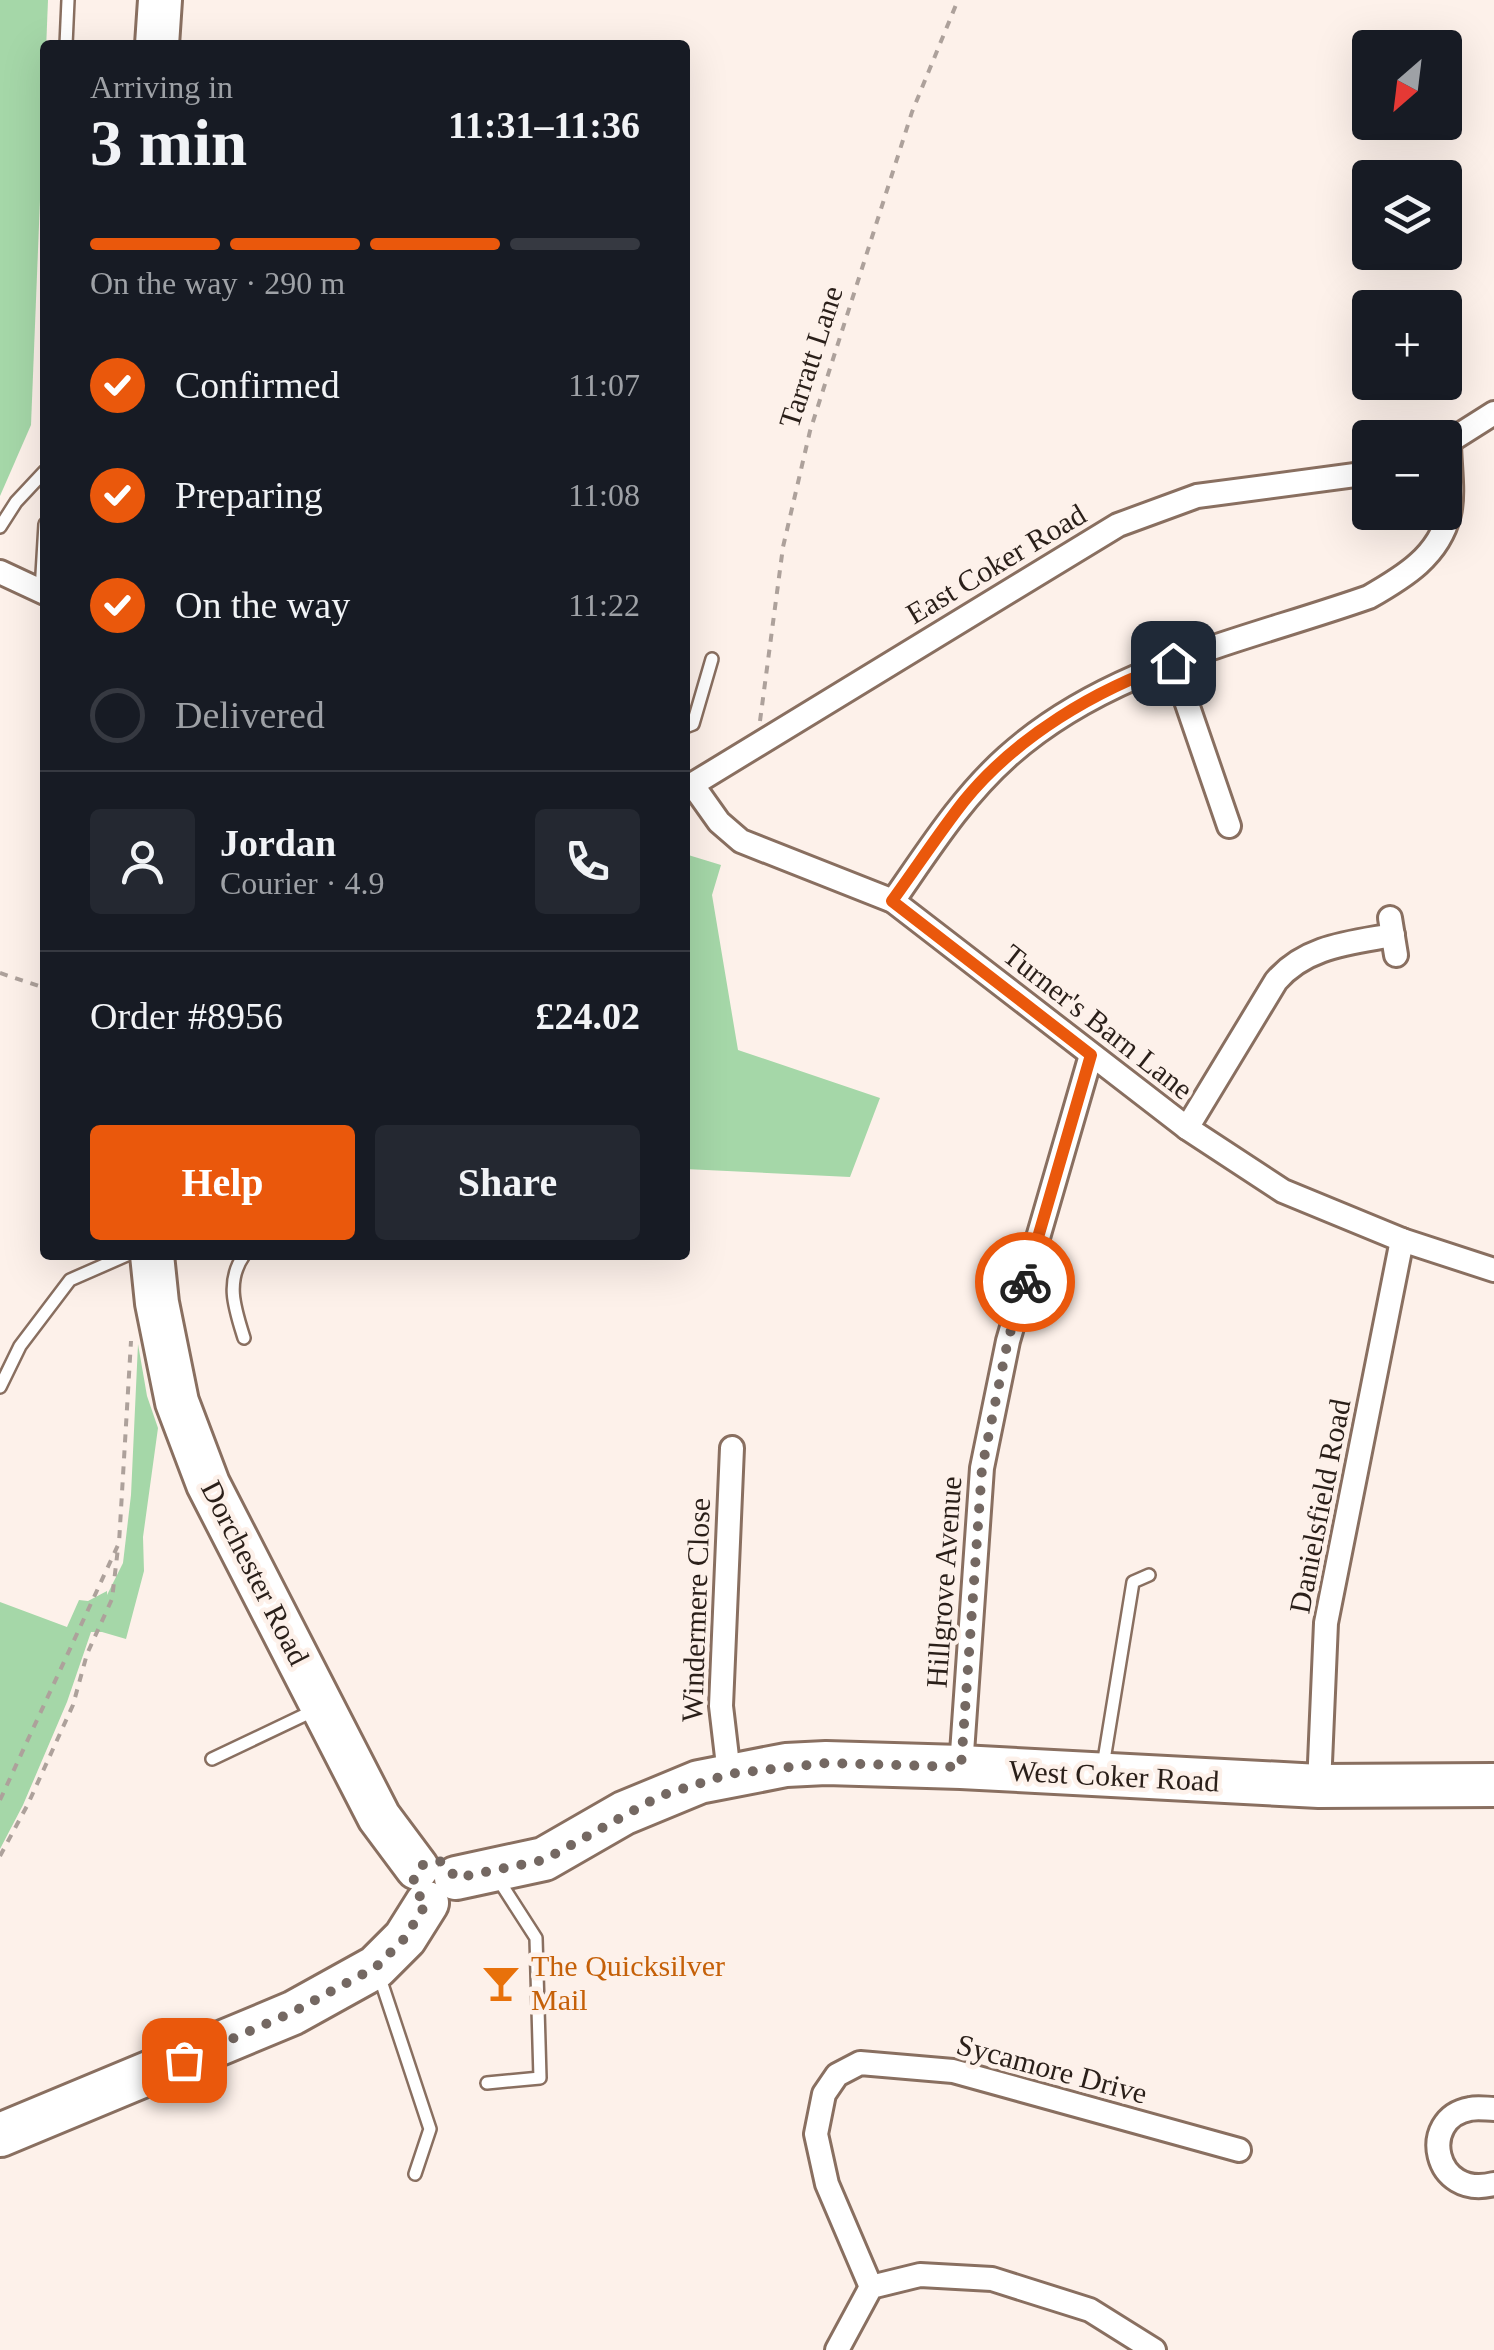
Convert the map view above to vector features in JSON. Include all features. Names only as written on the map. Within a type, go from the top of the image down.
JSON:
[{"type":"highway","points":[[157,40],[160,0]]},
{"type":"highway","name":"Dorchester Road","points":[[150,1260],[177,1402],[208,1484],[380,1817],[448,1880]]},
{"type":"highway","name":"West Coker Road","points":[[448,1880],[544,1860],[660,1796],[729,1774],[826,1763],[1319,1786],[1494,1784]]},
{"type":"highway","points":[[0,2136],[293,2012],[376,1967],[405,1938],[448,1880]]},
{"type":"street","points":[[1462,433],[1494,413]]},
{"type":"street","name":"East Coker Road","points":[[690,786],[1118,525],[1197,496],[1352,476]]},
{"type":"street","points":[[892,901],[966,800],[1009,755],[1077,707],[1138,675],[1369,597],[1402,578],[1432,551],[1442,530]]},
{"type":"street","points":[[0,572],[40,591]]},
{"type":"street","points":[[1173,663],[1229,826]]},
{"type":"street","name":"Turner's Barn Lane","points":[[690,788],[741,841],[892,901],[1186,1128],[1283,1192],[1402,1240],[1494,1270]]},
{"type":"street","points":[[1186,1128],[1289,966],[1328,946],[1393,936]]},
{"type":"street","name":"Hillgrove Avenue","points":[[961,1767],[982,1468],[1008,1340],[1091,1055]]},
{"type":"street","name":"Danielsfield Road","points":[[1319,1786],[1326,1623],[1402,1240]]},
{"type":"street","name":"Windermere Close","points":[[729,1774],[721,1724],[732,1448]]},
{"type":"street","name":"Sycamore Drive","points":[[871,2286],[827,2184],[816,2134],[824,2094],[837,2075],[860,2063],[953,2072],[1240,2150]]},
{"type":"street","points":[[1494,2108],[1470,2108],[1458,2113],[1447,2122],[1438,2147],[1440,2160],[1454,2180],[1478,2188],[1494,2184]]},
{"type":"street","points":[[837,2350],[871,2286],[920,2276],[992,2279],[1090,2310],[1154,2350]]},
{"type":"lane","points":[[66,40],[68,0]]},
{"type":"lane","points":[[0,527],[16,502],[40,477]]},
{"type":"lane","points":[[690,725],[694,724],[712,659]]},
{"type":"lane","points":[[0,1387],[20,1346],[70,1280],[139,1260]]},
{"type":"lane","points":[[241,1260],[232,1284],[244,1338]]},
{"type":"lane","points":[[1101,1776],[1134,1582],[1149,1574]]},
{"type":"lane","points":[[212,1760],[324,1706]]},
{"type":"lane","points":[[448,1880],[536,1938],[540,2078],[487,2083]]},
{"type":"lane","points":[[376,1967],[430,2129],[415,2174]]},
{"type":"path","name":"Tarratt Lane","points":[[764,741],[760,723],[773,611],[810,431],[912,112],[958,0]]},
{"type":"path","points":[[0,973],[40,986]]},
{"type":"path","points":[[0,1856],[73,1705],[87,1654],[112,1599],[132,1325]]},
{"type":"path","points":[[0,1800],[119,1543]]},
{"type":"green space","points":[[0,0],[48,0],[46,40],[40,40],[40,200],[31,425],[0,496]]},
{"type":"green space","points":[[690,856],[721,865],[712,895],[738,1050],[880,1098],[850,1177],[690,1169]]},
{"type":"green space","points":[[138,1344],[147,1396],[158,1428],[143,1537],[144,1571],[126,1639],[91,1632],[67,1702],[0,1849],[0,1602],[67,1627],[79,1600],[88,1601],[107,1591],[107,1595],[123,1563],[131,1495]]},
{"type":"way so far","points":[[184,2060],[293,2012],[376,1967],[405,1938],[427,1902],[416,1894],[412,1881],[417,1868],[429,1861],[443,1862],[456,1878],[544,1860],[660,1796],[750,1770],[826,1763],[961,1767],[982,1468],[1008,1340],[1025,1282]]},
{"type":"place","name":"The Quicksilver Mail","points":[[501,1983]]},
{"type":"route","points":[[1025,1282],[1091,1055],[892,901],[966,800],[1009,755],[1077,707],[1138,675],[1173,663]]}]
